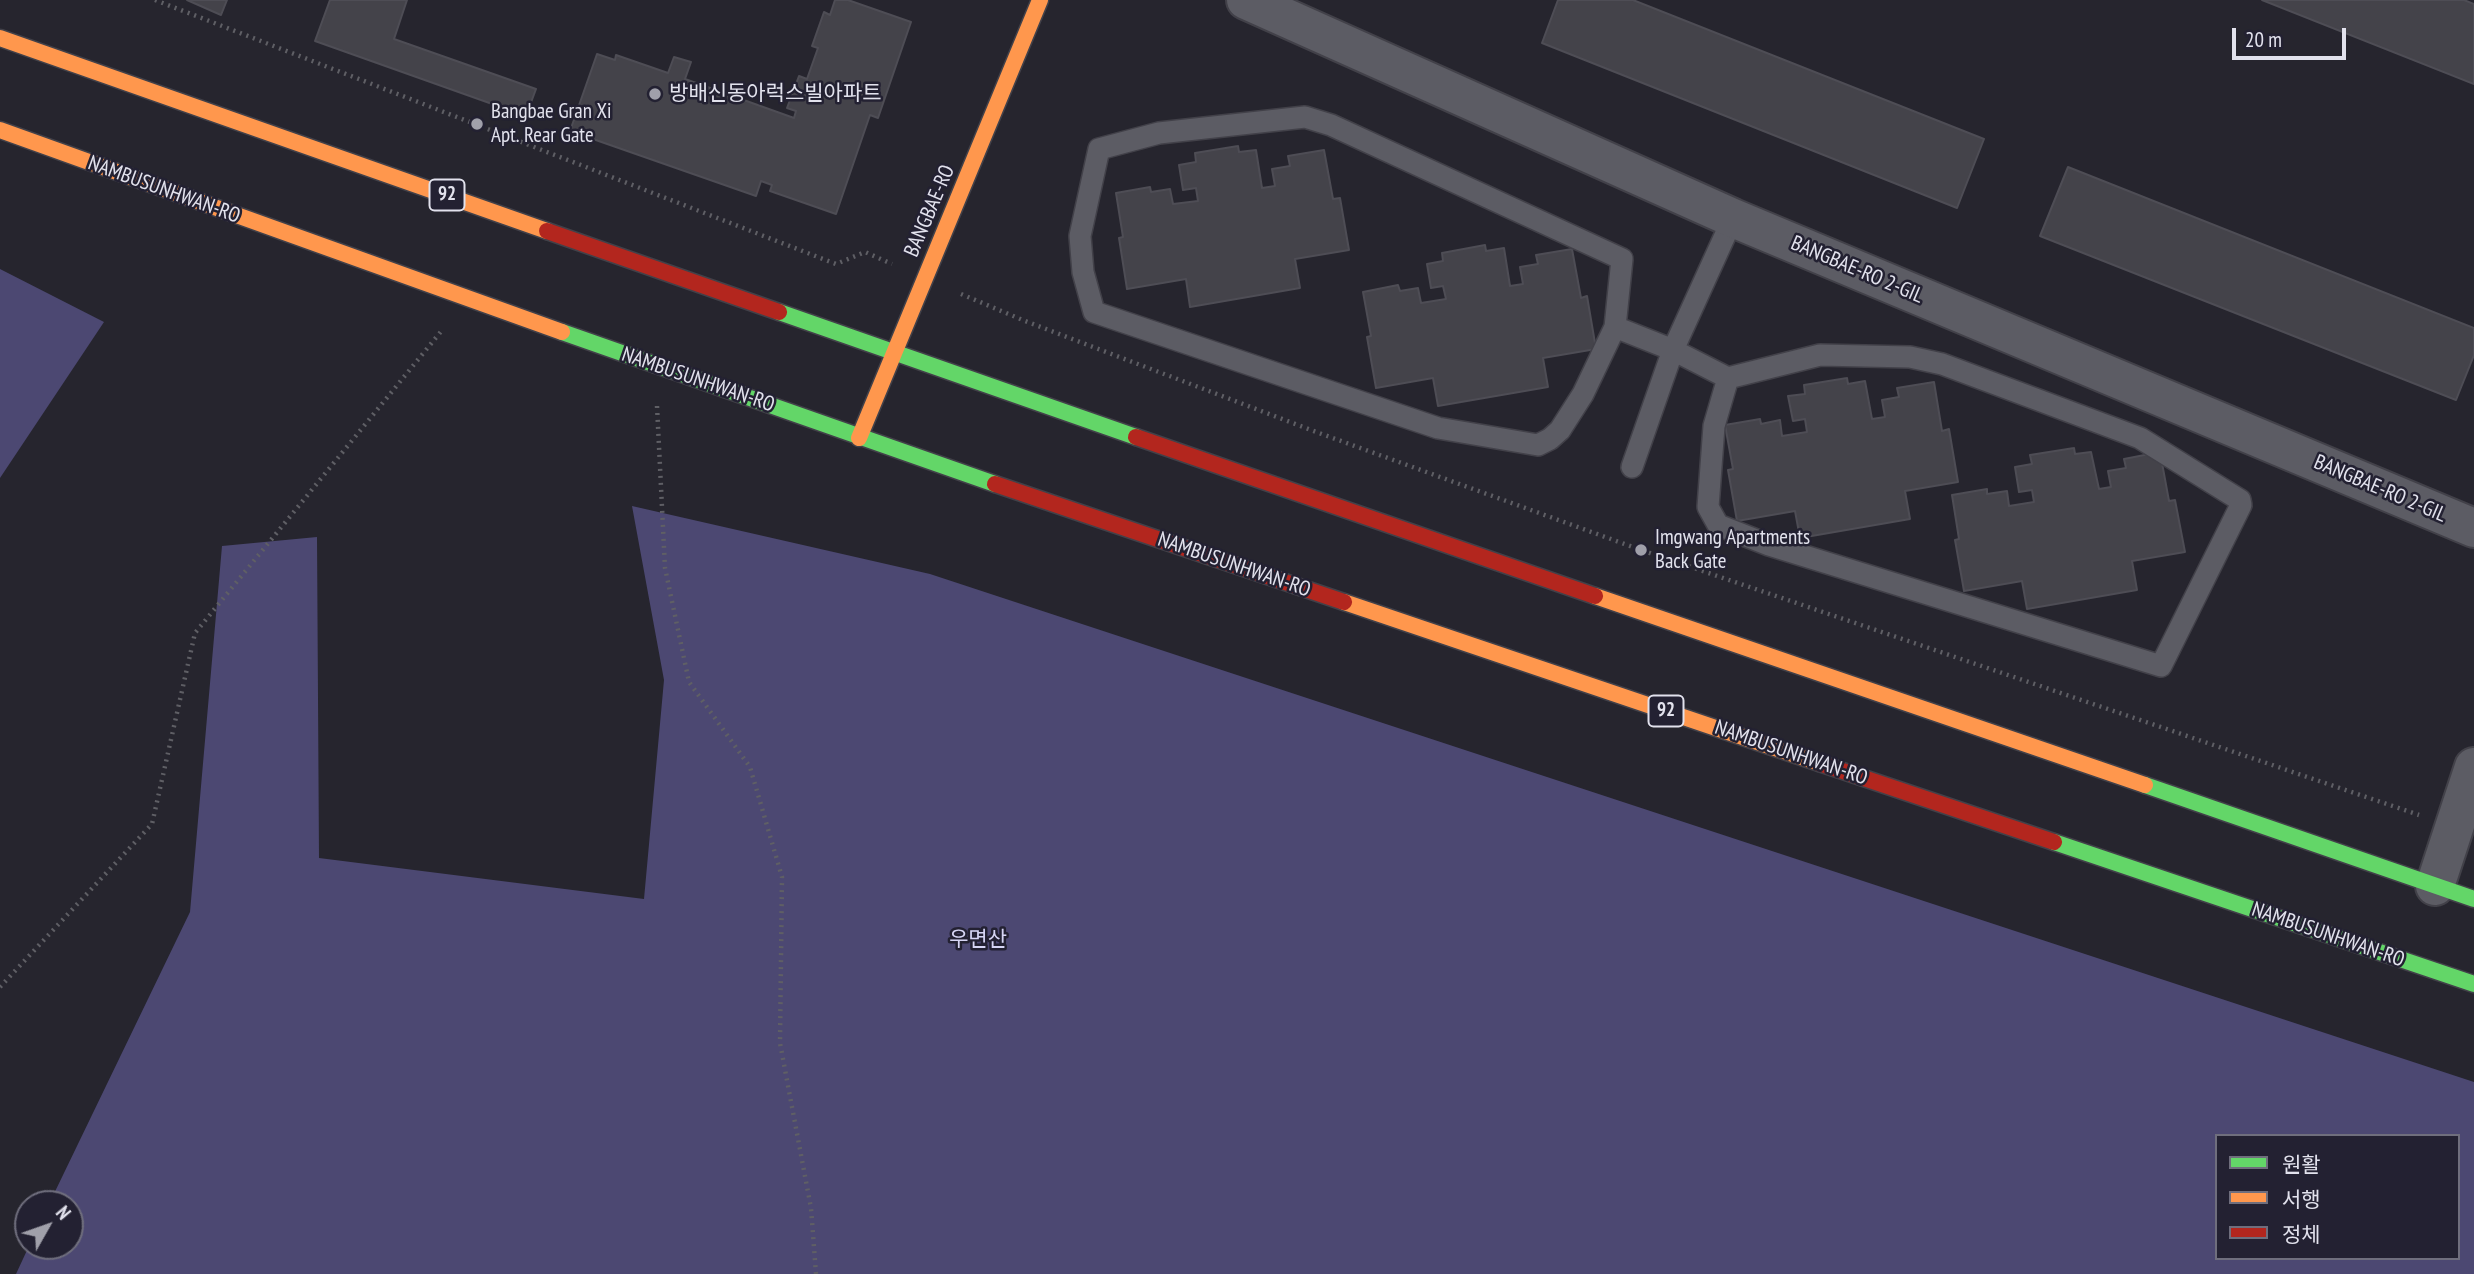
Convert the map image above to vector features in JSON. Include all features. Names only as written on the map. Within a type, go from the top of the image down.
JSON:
[{"type":"main road","name":"BANGBAE-RO","points":[[859,438],[1040,0]]},
{"type":"main road","name":"92","points":[[0,38],[894,352],[2474,899]]},
{"type":"main road","name":"NAMBUSUNHWAN-RO","points":[[0,130],[859,438],[2474,984]]},
{"type":"street","name":"BANGBAE-RO 2-GIL","points":[[1246,0],[1733,218],[2474,528]]},
{"type":"street","points":[[2435,886],[2474,767]]},
{"type":"lane","points":[[1305,117],[1331,125],[1622,259],[1615,327],[1583,394],[1560,430],[1538,445],[1438,428],[1094,312],[1083,272],[1080,236],[1098,149],[1159,133],[1305,117]]},
{"type":"lane","points":[[1632,467],[1673,350],[1733,218]]},
{"type":"lane","points":[[1615,327],[1673,350],[1728,378],[1820,355],[1910,357],[1942,364],[2140,438],[2240,500],[2241,505],[2161,666],[1769,545],[1718,525],[1708,507],[1714,426],[1728,378]]},
{"type":"path","points":[[155,0],[836,264],[865,252]]},
{"type":"path","points":[[0,987],[152,824],[195,633],[467,298]]},
{"type":"path","points":[[1025,321],[1319,433],[1642,550],[2412,814],[2457,824]]},
{"type":"path","points":[[661,367],[657,408],[665,568],[689,682],[750,767],[782,877],[780,1043],[811,1208],[816,1274]]},
{"type":"green space","points":[[0,269],[104,322],[0,478]]},
{"type":"green space","name":"우면산","points":[[632,506],[930,574],[2474,1082],[2474,1274],[16,1274],[22,1260],[84,1260],[84,1190],[56,1190],[190,912],[222,546],[317,537],[319,858],[644,899],[664,680]]},
{"type":"building","points":[[187,0],[227,0],[221,15]]},
{"type":"building","points":[[330,0],[407,0],[394,39],[536,89],[526,116],[315,41]]},
{"type":"building","name":"방배신동아럭스빌아파트","points":[[835,0],[848,0],[911,22],[878,118],[870,115],[836,214],[770,191],[772,185],[761,181],[756,196],[570,131],[597,54],[615,60],[616,55],[668,73],[674,57],[691,62],[685,79],[794,118],[796,111],[787,108],[799,76],[807,79],[818,48],[812,46],[824,12],[830,15]]},
{"type":"building","points":[[1558,0],[1633,0],[1984,139],[1957,208],[1542,43]]},
{"type":"building","points":[[2262,0],[2464,0],[2474,4],[2474,84]]},
{"type":"building","points":[[1238,146],[1239,152],[1256,150],[1262,188],[1275,186],[1272,169],[1290,166],[1288,156],[1324,150],[1333,199],[1340,198],[1349,250],[1295,259],[1300,288],[1190,307],[1186,279],[1127,289],[1119,238],[1123,237],[1116,193],[1150,187],[1151,192],[1170,189],[1173,204],[1198,201],[1196,188],[1183,190],[1179,165],[1196,162],[1195,153]]},
{"type":"building","points":[[2068,167],[2474,328],[2474,355],[2456,400],[2040,236]]},
{"type":"building","points":[[1485,245],[1486,251],[1504,248],[1510,286],[1523,284],[1520,267],[1538,264],[1536,255],[1572,249],[1581,298],[1587,296],[1596,349],[1543,358],[1548,387],[1438,406],[1433,378],[1376,388],[1363,292],[1398,285],[1400,291],[1418,288],[1421,303],[1446,299],[1443,286],[1431,288],[1427,264],[1443,261],[1442,253]]},
{"type":"building","points":[[1847,378],[1848,384],[1865,381],[1872,419],[1885,417],[1882,400],[1899,397],[1897,388],[1934,382],[1942,431],[1949,429],[1958,482],[1905,491],[1910,519],[1800,538],[1795,511],[1737,521],[1728,470],[1733,469],[1725,425],[1760,419],[1761,424],[1780,420],[1782,436],[1807,432],[1805,419],[1793,421],[1788,396],[1805,394],[1804,385]]},
{"type":"building","points":[[2074,448],[2075,454],[2091,452],[2099,489],[2111,487],[2108,471],[2126,468],[2124,459],[2160,452],[2169,501],[2175,500],[2185,552],[2132,561],[2137,590],[2027,609],[2022,581],[1964,591],[1955,540],[1959,539],[1952,495],[1987,489],[1987,494],[2007,491],[2009,506],[2034,502],[2032,490],[2019,492],[2015,467],[2032,464],[2030,455]]},
{"type":"traffic: fast","points":[[779,312],[1136,437]]},
{"type":"traffic: fast","points":[[562,332],[995,484]]},
{"type":"traffic: fast","points":[[2145,785],[2474,899]]},
{"type":"traffic: fast","points":[[2054,842],[2474,984]]},
{"type":"traffic: slow","points":[[859,438],[1040,0]]},
{"type":"traffic: slow","points":[[0,38],[547,231]]},
{"type":"traffic: slow","points":[[0,130],[562,332]]},
{"type":"traffic: slow","points":[[1595,596],[2145,785]]},
{"type":"traffic: slow","points":[[1344,602],[1819,763]]},
{"type":"traffic: jam","points":[[547,231],[779,312]]},
{"type":"traffic: jam","points":[[1136,437],[1595,596]]},
{"type":"traffic: jam","points":[[995,484],[1344,602]]},
{"type":"traffic: jam","points":[[1819,763],[2054,842]]},
{"type":"place","name":"방배신동아럭스빌아파트","points":[[655,94]]},
{"type":"place","name":"Bangbae Gran Xi Apt. Rear Gate","points":[[477,124]]},
{"type":"place","name":"Imgwang Apartments Back Gate","points":[[1641,550]]}]
